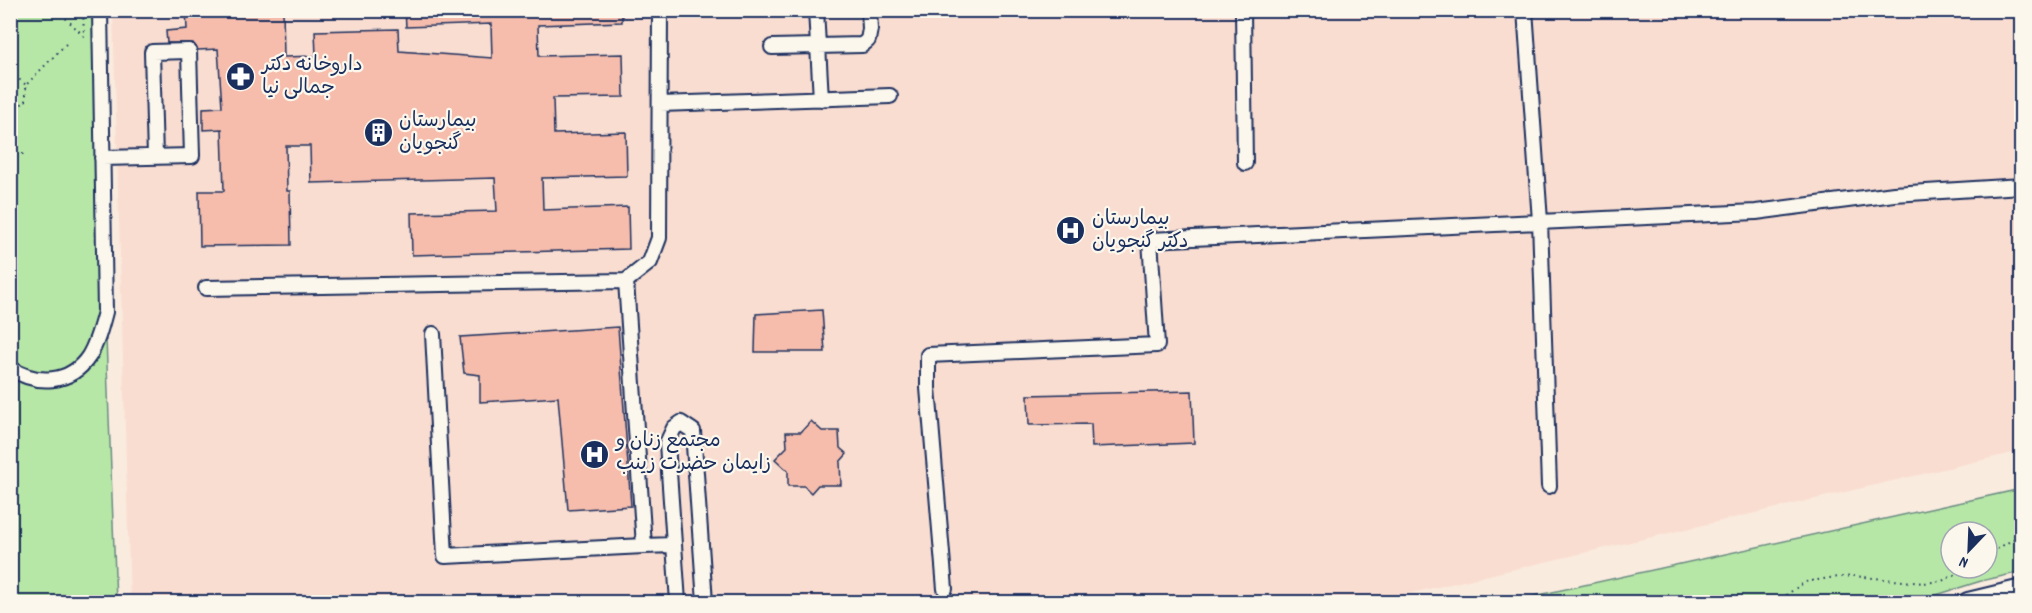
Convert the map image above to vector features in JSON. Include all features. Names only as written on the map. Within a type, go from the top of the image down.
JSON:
[{"type":"main road","points":[[1968,603],[2022,589]]},
{"type":"street","points":[[10,368],[24,377],[49,381],[72,373],[88,357],[99,334],[105,312],[100,10]]},
{"type":"street","points":[[207,288],[626,281],[650,262],[659,238],[660,10]]},
{"type":"street","points":[[816,10],[821,99]]},
{"type":"street","points":[[772,47],[862,45],[868,40],[869,10]]},
{"type":"street","points":[[1243,10],[1245,163]]},
{"type":"street","points":[[1525,10],[1540,221],[1549,486]]},
{"type":"street","points":[[102,158],[155,157],[192,156],[189,51],[152,52],[155,157]]},
{"type":"street","points":[[660,104],[890,96]]},
{"type":"street","points":[[945,589],[928,388],[928,355],[1157,345],[1150,240],[1756,212],[1894,194],[2022,186]]},
{"type":"street","points":[[626,281],[644,546]]},
{"type":"street","points":[[433,334],[445,556],[673,545]]},
{"type":"street","points":[[678,603],[667,443],[674,428],[681,423],[693,430],[705,603]]},
{"type":"path","points":[[57,10],[84,36],[83,10]]},
{"type":"path","points":[[10,106],[15,107],[26,102],[26,85],[66,44]]},
{"type":"path","points":[[10,72],[26,85]]},
{"type":"path","points":[[10,154],[28,154]]},
{"type":"path","points":[[1999,548],[2022,534]]},
{"type":"path","points":[[1776,603],[1805,582],[1829,578],[1854,576],[1923,583],[1944,580]]},
{"type":"shaded area","name":"بیمارستان دکتر گنجویان","points":[[113,11],[2021,11],[2021,451],[1373,602],[130,602]]},
{"type":"green space","points":[[10,11],[100,11],[105,312],[116,602],[11,602]]},
{"type":"green space","points":[[2021,489],[2021,572],[1999,577],[1999,520],[1939,520],[1939,580],[1985,580],[1914,602],[1507,602]]},
{"type":"building","name":"بیمارستان گنجویان","points":[[186,10],[283,10],[284,57],[316,56],[315,31],[398,29],[399,51],[492,58],[491,24],[406,27],[405,10],[622,10],[622,22],[538,25],[539,56],[623,54],[624,97],[553,98],[554,134],[626,132],[627,176],[542,178],[543,210],[628,207],[629,249],[412,255],[411,213],[497,211],[495,178],[311,183],[310,146],[286,146],[291,245],[200,246],[199,191],[224,191],[222,129],[203,130],[203,108],[222,107],[218,49],[198,50],[193,43],[167,43],[166,31],[187,29]]},
{"type":"building","points":[[822,310],[825,352],[755,352],[756,314]]},
{"type":"building","name":"مجتمع زنان و زایمان حضرت زینب","points":[[618,327],[631,506],[568,510],[558,397],[480,402],[480,375],[464,373],[460,337]]},
{"type":"building","points":[[1192,391],[1194,443],[1092,447],[1091,424],[1029,425],[1028,395]]},
{"type":"building","points":[[811,421],[822,431],[839,431],[840,448],[847,454],[840,462],[841,485],[818,485],[811,493],[804,486],[788,486],[788,471],[775,459],[787,447],[786,432],[801,432]]},
{"type":"place","name":"داروخانه دکتر جمالی نیا","points":[[241,77]]},
{"type":"place","name":"بیمارستان گنجویان","points":[[378,133]]},
{"type":"place","name":"بیمارستان دکتر گنجویان","points":[[1071,231]]},
{"type":"place","name":"مجتمع زنان و زایمان حضرت زینب","points":[[595,454]]}]
